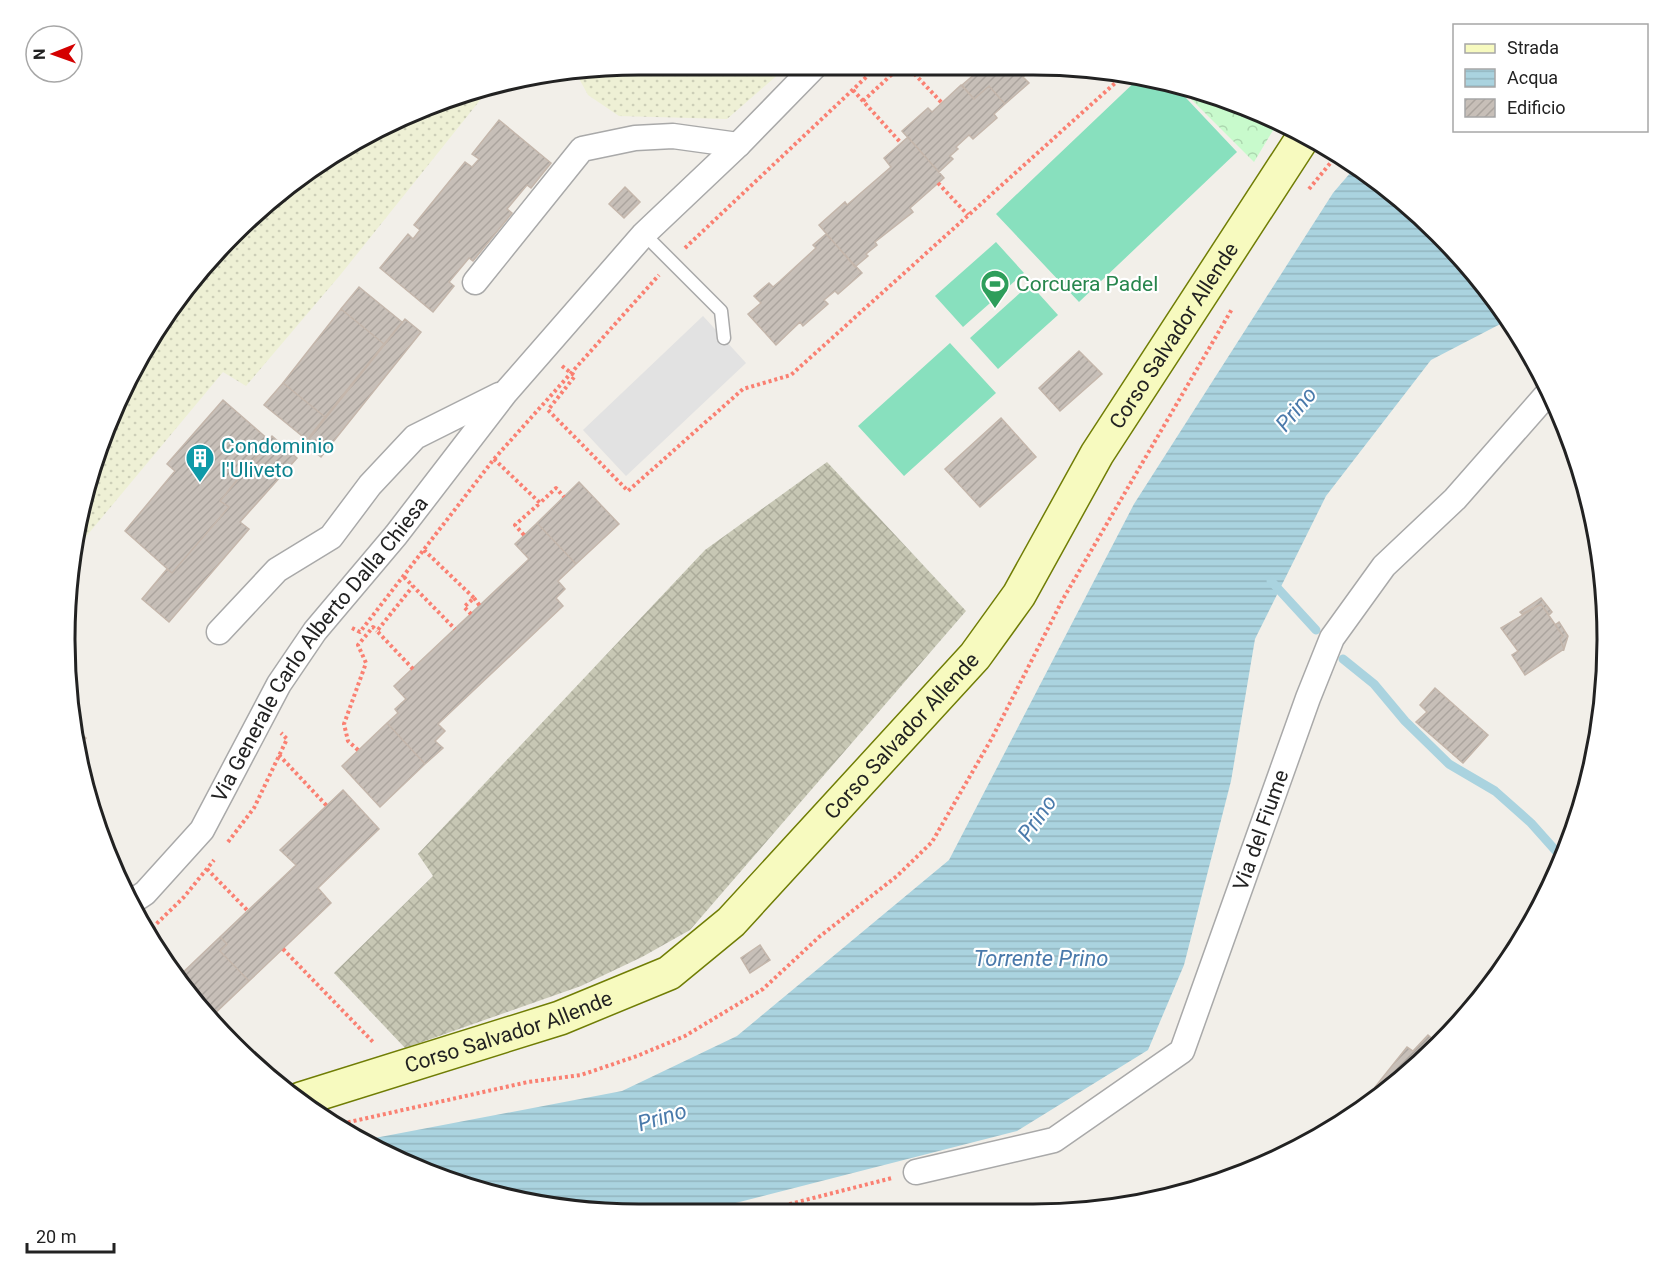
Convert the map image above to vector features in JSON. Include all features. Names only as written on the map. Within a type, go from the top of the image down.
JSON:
[{"type":"street","name":"Via Generale Carlo Alberto Dalla Chiesa","points":[[138,898],[145,893],[202,830],[279,684],[315,632],[396,536],[506,392],[644,234],[738,145],[806,75]]},
{"type":"street","points":[[475,282],[582,149],[635,138],[674,136],[738,145]]},
{"type":"street","name":"Corso Salvador Allende","points":[[309,1096],[560,1018],[669,973],[731,922],[975,656],[1019,595],[1097,454],[1300,143]]},
{"type":"street","name":"Via Generale Carlo Alberto Dalla Chiesa","points":[[219,632],[277,570],[331,537],[370,485],[415,437],[506,392]]},
{"type":"street","name":"Via del Fiume","points":[[916,1172],[1054,1140],[1182,1051],[1308,698],[1332,638],[1384,566],[1455,498],[1543,399]]},
{"type":"lane","points":[[644,234],[721,311],[724,338]]},
{"type":"path","points":[[360,632],[494,459],[671,261],[869,75]]},
{"type":"path","points":[[863,101],[893,75]]},
{"type":"path","points":[[914,75],[942,103]]},
{"type":"path","points":[[543,350],[575,376],[548,410],[628,491],[742,389],[791,375],[1117,82]]},
{"type":"path","points":[[853,90],[901,143]]},
{"type":"path","points":[[938,183],[968,215]]},
{"type":"path","points":[[494,459],[540,503]]},
{"type":"path","points":[[524,535],[515,525],[556,488],[564,497]]},
{"type":"path","points":[[424,550],[480,606]]},
{"type":"path","points":[[404,577],[455,629]]},
{"type":"path","points":[[377,631],[413,586]]},
{"type":"path","points":[[471,614],[464,607],[474,598]]},
{"type":"path","points":[[342,623],[364,636]]},
{"type":"path","points":[[358,750],[348,741],[344,724],[366,663],[358,645],[364,636],[373,627],[413,669]]},
{"type":"path","points":[[226,844],[254,808],[287,739],[280,732]]},
{"type":"path","points":[[279,755],[327,806]]},
{"type":"path","points":[[154,927],[184,897],[219,853]]},
{"type":"path","points":[[207,869],[247,910]]},
{"type":"path","points":[[283,949],[398,1067]]},
{"type":"path","points":[[790,1204],[916,1172]]},
{"type":"shaded area","points":[[640,75],[778,75],[727,119],[619,116],[588,95],[579,79]]},
{"type":"shaded area","points":[[482,97],[341,274],[246,386],[223,372],[84,538],[94,493],[105,458],[133,390],[170,326],[215,267],[267,215],[326,170],[390,133],[423,118]]},
{"type":"shaded area","points":[[703,316],[746,363],[626,476],[583,430]]},
{"type":"shaded area","points":[[827,462],[966,611],[690,930],[642,957],[581,986],[405,1048],[334,973],[433,876],[418,854],[705,550]]},
{"type":"green space","points":[[1132,84],[1184,95],[1237,152],[1079,302],[996,214]]},
{"type":"green space","points":[[1189,97],[1274,129],[1254,162]]},
{"type":"green space","points":[[996,242],[1024,273],[963,327],[935,296]]},
{"type":"green space","points":[[1030,284],[1058,315],[998,369],[970,338]]},
{"type":"green space","points":[[950,343],[996,393],[904,476],[858,426]]},
{"type":"water","name":"Torrente Prino","points":[[1350,173],[1376,192],[1432,240],[1457,267],[1500,324],[1431,360],[1326,496],[1255,639],[1231,781],[1184,965],[1148,1050],[1017,1131],[731,1204],[603,1203],[529,1193],[458,1174],[423,1161],[375,1138],[622,1091],[737,1036],[949,860],[1134,504],[1333,193]]},
{"type":"building","points":[[974,75],[1025,75],[1023,77],[1029,83],[1005,104],[989,86],[974,99],[962,85]]},
{"type":"building","points":[[961,85],[974,99],[989,86],[1005,104],[994,114],[997,118],[973,139],[969,135],[956,147],[958,149],[950,156],[953,159],[939,172],[902,131],[928,108],[932,112]]},
{"type":"building","points":[[499,120],[551,163],[531,188],[527,185],[507,209],[512,213],[473,261],[469,258],[449,282],[454,286],[433,312],[380,268],[408,234],[413,239],[420,230],[414,225],[465,162],[472,167],[479,159],[472,154]]},
{"type":"building","points":[[908,137],[944,178],[910,208],[913,212],[875,242],[877,245],[855,267],[819,225],[845,202],[847,205],[891,167],[884,158]]},
{"type":"building","points":[[625,187],[640,202],[624,218],[609,204]]},
{"type":"building","points":[[826,234],[862,273],[838,294],[835,291],[824,300],[828,304],[803,326],[800,322],[776,345],[748,314],[761,303],[754,296],[769,283],[773,287],[780,281],[816,248],[813,245]]},
{"type":"building","points":[[359,287],[402,322],[384,344],[341,309]]},
{"type":"building","points":[[341,309],[384,344],[325,417],[283,383]]},
{"type":"building","points":[[405,319],[421,332],[321,457],[305,444]]},
{"type":"building","points":[[1079,351],[1102,374],[1060,411],[1039,388]]},
{"type":"building","points":[[283,383],[325,417],[307,440],[264,405]]},
{"type":"building","name":"Condominio l'Uliveto","points":[[223,400],[270,441],[220,501],[229,507],[172,573],[125,531],[175,471],[167,464]]},
{"type":"building","points":[[1001,418],[1036,457],[980,507],[945,469]]},
{"type":"building","points":[[272,436],[297,458],[240,522],[249,529],[169,622],[142,599],[167,569],[172,573],[229,507],[220,501]]},
{"type":"building","points":[[579,482],[619,524],[576,564],[537,523]]},
{"type":"building","points":[[537,523],[576,564],[558,581],[565,589],[556,598],[563,606],[438,724],[445,731],[435,741],[443,748],[425,764],[387,723],[398,713],[395,709],[406,699],[394,686],[529,559],[515,544]]},
{"type":"building","points":[[1541,598],[1552,612],[1549,615],[1541,604],[1522,614],[1520,612]]},
{"type":"building","points":[[1541,604],[1563,636],[1560,639],[1564,649],[1525,675],[1512,655],[1518,651],[1501,628]]},
{"type":"building","points":[[1559,622],[1568,636],[1564,649],[1560,639],[1563,636],[1555,625]]},
{"type":"building","points":[[1435,688],[1488,735],[1463,763],[1416,722],[1427,712],[1420,705]]},
{"type":"building","points":[[387,723],[425,764],[380,807],[342,766]]},
{"type":"building","points":[[343,790],[379,829],[318,888],[331,903],[249,981],[220,951],[227,944],[220,937],[296,865],[280,850]]},
{"type":"building","points":[[220,937],[227,944],[220,951],[249,981],[216,1013],[184,972]]},
{"type":"building","points":[[760,945],[770,960],[750,973],[741,958]]},
{"type":"building","points":[[1428,1035],[1432,1039],[1375,1087],[1407,1047],[1413,1051]]},
{"type":"waterway","points":[[1271,581],[1316,630]]},
{"type":"waterway","points":[[1343,659],[1374,684],[1405,721],[1449,764],[1495,791],[1531,823],[1556,851]]},
{"type":"place","name":"Corcuera Padel","points":[[995,310]]},
{"type":"place","name":"Condominio l'Uliveto","points":[[200,484]]},
{"type":"water label","name":"Prino","points":[[1296,409]]},
{"type":"water label","name":"Prino","points":[[1037,818]]},
{"type":"water label","name":"Prino","points":[[662,1117]]}]
